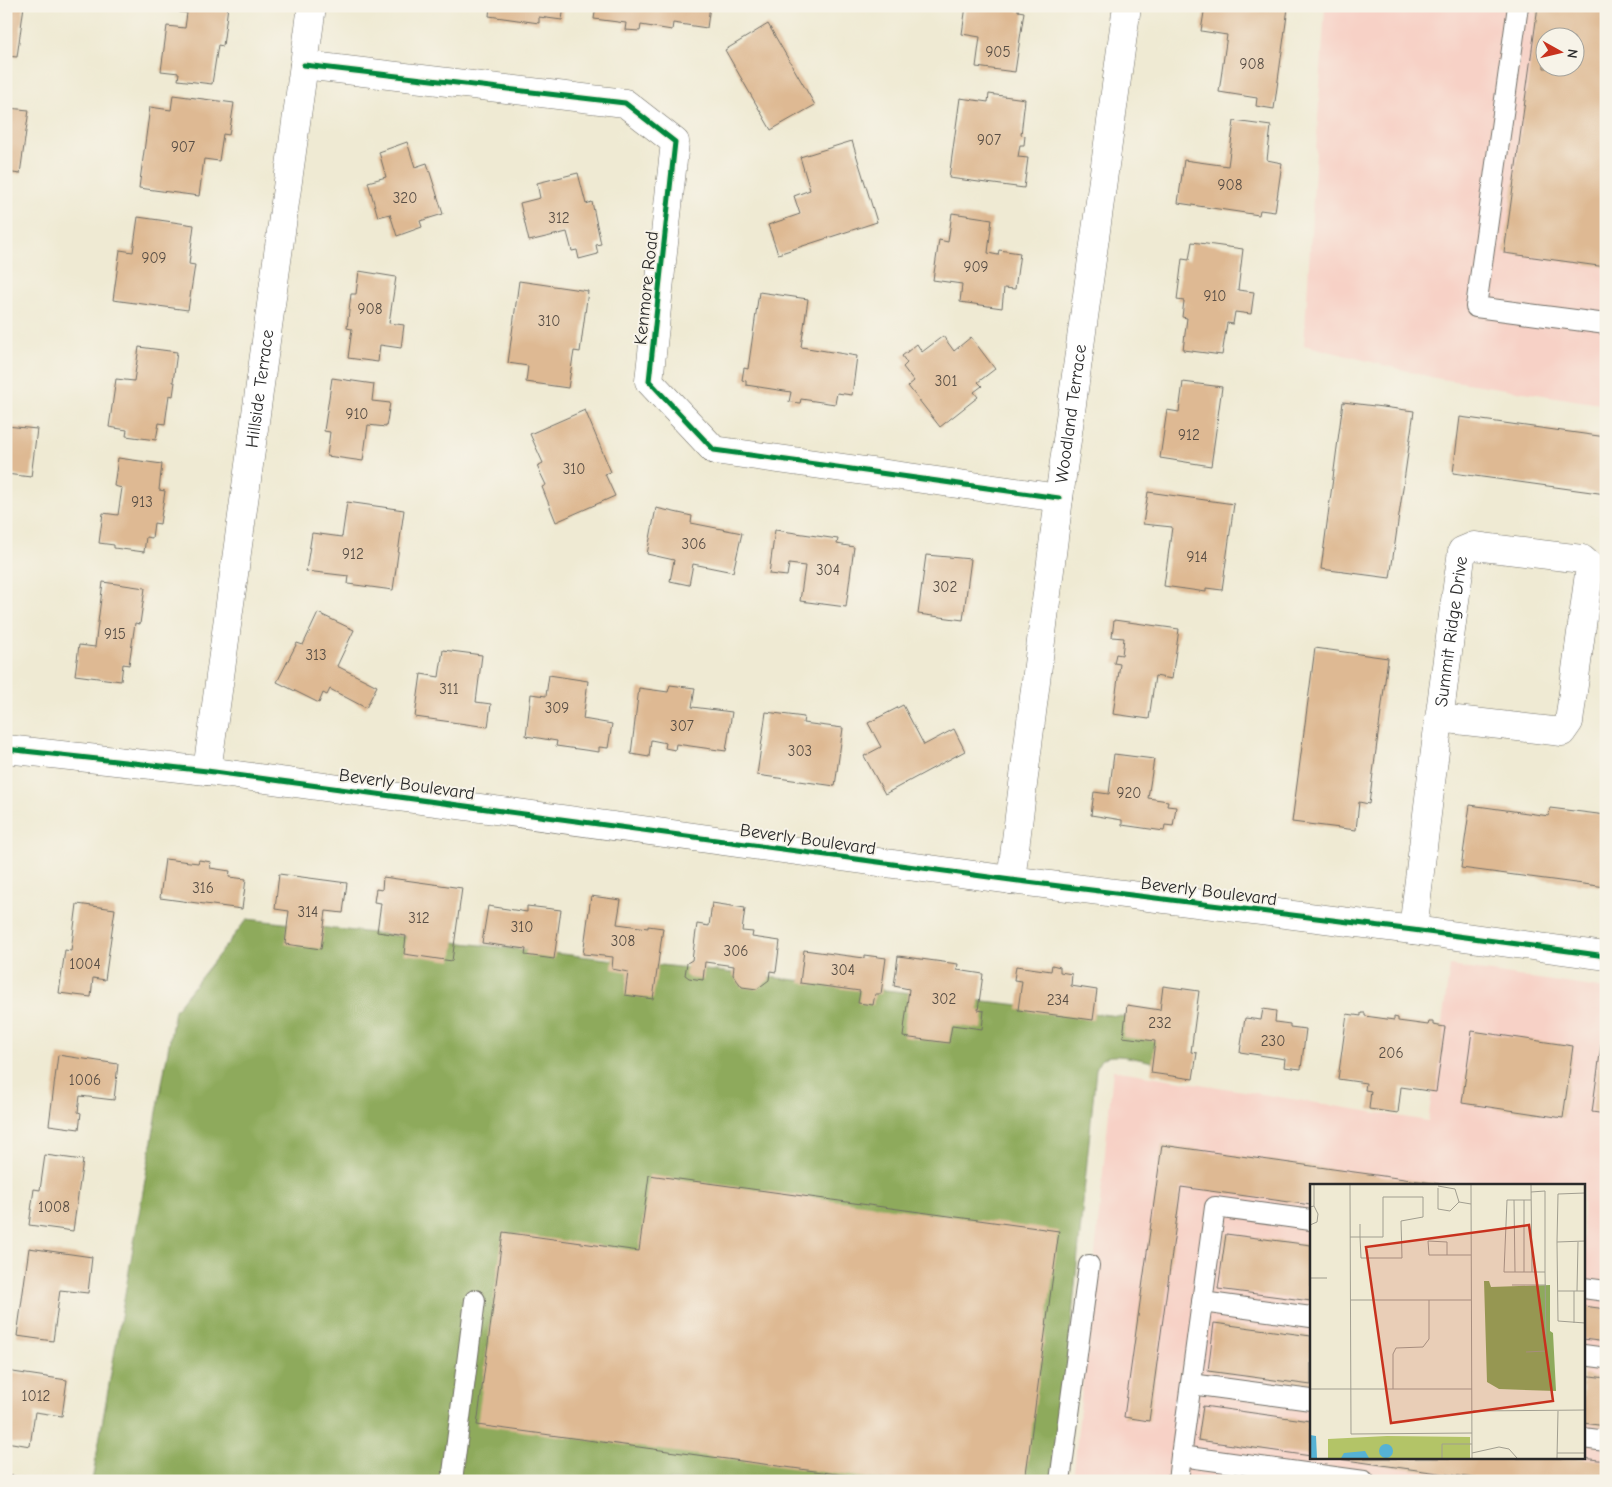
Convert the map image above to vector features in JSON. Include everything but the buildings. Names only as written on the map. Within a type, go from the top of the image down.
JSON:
[{"type":"street","name":"Hillside Terrace","points":[[207,771],[312,6]]},
{"type":"street","name":"Woodland Terrace","points":[[1011,880],[1059,498],[1128,6]]},
{"type":"street","name":"Kenmore Road","points":[[304,65],[625,103],[675,142],[649,381],[714,450],[1059,498]]},
{"type":"street","name":"Summit Ridge Drive","points":[[1413,930],[1439,718],[1462,551],[1474,546],[1503,549],[1582,559],[1590,566],[1570,722],[1562,732],[1439,718]]},
{"type":"street","name":"Beverly Boulevard","points":[[7,756],[207,771],[1011,880],[1606,956]]},
{"type":"lane","points":[[1518,6],[1476,307],[1606,324]]},
{"type":"lane","points":[[1178,1481],[1215,1207],[1310,1220]]},
{"type":"lane","points":[[1060,1481],[1090,1265]]},
{"type":"lane","points":[[1584,1288],[1606,1291]]},
{"type":"lane","points":[[452,1481],[475,1300]]},
{"type":"lane","points":[[1202,1302],[1310,1317]]},
{"type":"lane","points":[[1584,1355],[1606,1358]]},
{"type":"lane","points":[[1191,1384],[1310,1400]]},
{"type":"lane","points":[[1584,1438],[1606,1441]]},
{"type":"lane","points":[[1181,1456],[1364,1481]]},
{"type":"shaded area","points":[[1325,6],[1606,6],[1606,405],[1435,378],[1304,345]]},
{"type":"shaded area","points":[[1450,966],[1606,989],[1606,1481],[1073,1481],[1113,1070],[1428,1121]]},
{"type":"green space","points":[[247,919],[1164,1021],[1158,1063],[1113,1056],[1102,1059],[1096,1069],[1056,1481],[92,1481],[175,1010]]},
{"type":"cycle path","points":[[304,65],[625,103],[675,142],[649,381],[714,450],[1059,498]]},
{"type":"cycle path","points":[[6,749],[207,771],[1011,880],[1606,956]]}]
